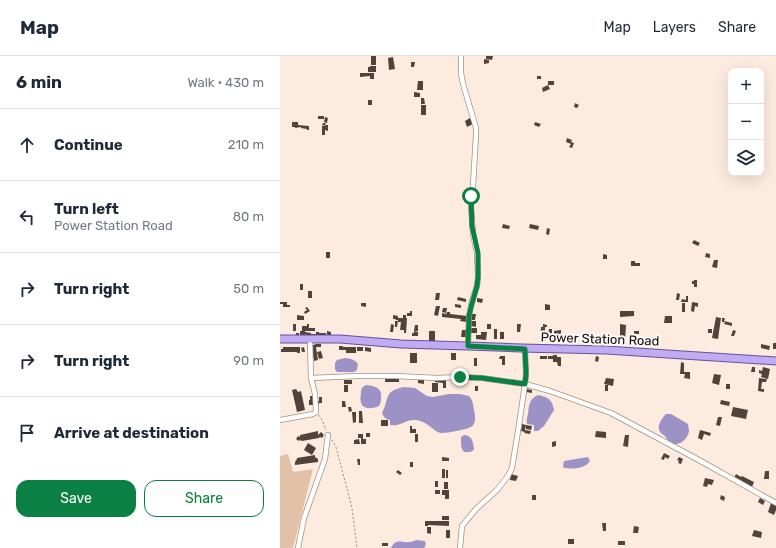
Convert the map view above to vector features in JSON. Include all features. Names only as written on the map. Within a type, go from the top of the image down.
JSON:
[{"type":"main road","name":"Power Station Road","points":[[280,339],[340,339],[402,344],[525,349],[606,350],[776,361]]},
{"type":"street","points":[[462,56],[461,73],[463,84],[476,128],[473,186],[471,196],[473,234],[478,253],[478,277],[469,316],[468,346]]},
{"type":"street","points":[[280,420],[313,414],[316,412],[316,394],[311,378],[310,339]]},
{"type":"street","points":[[460,548],[462,526],[497,490],[510,472],[525,384],[525,349]]},
{"type":"street","points":[[311,378],[358,376],[437,378],[460,377],[482,378],[525,384],[550,391],[611,413],[776,503]]},
{"type":"street","points":[[298,548],[304,518],[325,459],[328,435]]},
{"type":"path","points":[[316,412],[336,447],[352,508],[357,548]]},
{"type":"shaded area","points":[[345,358],[357,362],[357,370],[354,372],[337,372],[335,369],[335,363],[337,360]]},
{"type":"shaded area","points":[[366,385],[378,388],[380,390],[381,402],[379,406],[367,408],[362,405],[360,398],[361,390]]},
{"type":"shaded area","points":[[404,387],[415,388],[427,396],[433,397],[449,394],[469,396],[473,404],[475,416],[474,424],[466,429],[441,433],[418,420],[411,420],[396,425],[390,425],[390,420],[385,418],[382,413],[388,396],[393,391]]},
{"type":"shaded area","points":[[538,395],[549,399],[554,410],[544,426],[538,431],[534,431],[534,425],[527,424],[527,420],[530,403],[533,398]]},
{"type":"shaded area","points":[[666,414],[671,414],[688,424],[689,431],[683,442],[677,444],[671,443],[660,432],[659,426],[662,418]]},
{"type":"shaded area","points":[[464,435],[471,438],[473,442],[474,450],[470,452],[464,452],[462,449],[461,437]]},
{"type":"shaded area","points":[[288,454],[293,472],[313,469],[293,548],[280,548],[280,456]]},
{"type":"shaded area","points":[[588,457],[590,461],[585,466],[564,468],[563,466],[564,461]]},
{"type":"shaded area","points":[[416,540],[425,541],[426,545],[424,548],[391,548],[397,542],[410,542]]},
{"type":"building","points":[[371,56],[376,56],[376,65],[371,65]]},
{"type":"building","points":[[486,56],[493,56],[492,60],[486,59]]},
{"type":"building","points":[[393,57],[395,69],[389,70],[388,58]]},
{"type":"building","points":[[484,59],[489,60],[489,63],[484,64]]},
{"type":"building","points":[[411,62],[415,62],[414,67],[411,67]]},
{"type":"building","points":[[376,66],[376,72],[368,72],[368,67]]},
{"type":"building","points":[[360,73],[374,73],[374,79],[370,79],[370,76],[360,77]]},
{"type":"building","points":[[537,76],[541,76],[541,79],[537,79]]},
{"type":"building","points":[[418,81],[423,81],[423,90],[417,90]]},
{"type":"building","points":[[548,81],[554,81],[554,85],[548,85]]},
{"type":"building","points":[[548,85],[550,89],[543,92],[542,88]]},
{"type":"building","points":[[414,92],[420,93],[420,97],[414,97]]},
{"type":"building","points":[[421,98],[424,98],[425,104],[421,104]]},
{"type":"building","points":[[368,100],[372,100],[372,105],[368,105]]},
{"type":"building","points":[[575,103],[579,105],[577,108],[574,107]]},
{"type":"building","points":[[421,105],[426,105],[426,115],[421,115]]},
{"type":"building","points":[[318,116],[324,116],[324,119],[318,119]]},
{"type":"building","points":[[325,117],[328,118],[327,123],[324,122]]},
{"type":"building","points":[[470,118],[473,124],[467,127],[465,121]]},
{"type":"building","points":[[292,122],[298,122],[298,125],[309,126],[309,130],[301,127],[292,127]]},
{"type":"building","points":[[535,122],[541,124],[539,127],[534,125]]},
{"type":"building","points":[[323,123],[328,125],[328,131],[325,130],[325,135],[322,135],[322,126],[326,126],[322,125]]},
{"type":"building","points":[[567,138],[572,140],[571,142],[574,143],[572,148],[569,147],[571,144],[566,142]]},
{"type":"building","points":[[475,195],[479,198],[477,202],[473,199]]},
{"type":"building","points":[[503,224],[510,226],[509,229],[502,228]]},
{"type":"building","points":[[530,224],[539,226],[538,230],[529,228]]},
{"type":"building","points":[[547,228],[550,229],[549,235],[546,234]]},
{"type":"building","points":[[694,240],[700,243],[698,246],[692,243]]},
{"type":"building","points":[[326,252],[330,252],[330,258],[326,258]]},
{"type":"building","points":[[706,253],[710,254],[710,258],[705,257]]},
{"type":"building","points":[[603,254],[607,255],[607,259],[603,259]]},
{"type":"building","points":[[714,260],[718,260],[717,268],[712,267]]},
{"type":"building","points":[[631,261],[640,263],[640,266],[631,266]]},
{"type":"building","points":[[697,280],[697,287],[694,287],[694,284],[692,284],[692,281]]},
{"type":"building","points":[[300,284],[303,284],[303,290],[300,290]]},
{"type":"building","points":[[308,291],[312,291],[312,298],[308,298]]},
{"type":"building","points":[[436,293],[440,293],[439,300],[435,300]]},
{"type":"building","points":[[677,293],[680,294],[679,300],[676,300]]},
{"type":"building","points":[[686,296],[688,296],[688,302],[681,302],[682,299],[686,300]]},
{"type":"building","points":[[458,297],[466,299],[466,302],[457,300]]},
{"type":"building","points":[[477,298],[483,299],[482,303],[477,302]]},
{"type":"building","points":[[280,302],[287,302],[287,305],[290,305],[290,307],[283,307],[283,304],[280,304]]},
{"type":"building","points":[[692,302],[698,303],[698,307],[695,306],[694,312],[691,311]]},
{"type":"building","points":[[361,303],[366,303],[366,307],[361,306]]},
{"type":"building","points":[[682,303],[685,303],[685,312],[682,312]]},
{"type":"building","points":[[455,304],[461,305],[461,308],[455,307]]},
{"type":"building","points":[[545,304],[550,305],[550,310],[545,310]]},
{"type":"building","points":[[436,306],[440,306],[438,316],[434,315]]},
{"type":"building","points":[[307,307],[310,311],[305,314],[304,312],[307,310],[305,308]]},
{"type":"building","points":[[443,308],[447,308],[446,313],[442,312]]},
{"type":"building","points":[[410,311],[412,311],[412,316],[407,316],[407,313],[410,313]]},
{"type":"building","points":[[620,311],[634,311],[634,316],[620,317]]},
{"type":"building","points":[[447,312],[450,312],[450,314],[467,316],[466,322],[460,321],[461,319],[442,317],[442,313],[446,314]]},
{"type":"building","points":[[471,314],[476,314],[475,320],[471,320]]},
{"type":"building","points":[[297,315],[304,316],[304,320],[297,320]]},
{"type":"building","points":[[393,315],[398,316],[398,320],[393,319]]},
{"type":"building","points":[[403,315],[406,315],[407,318],[406,333],[404,333],[404,330],[400,330],[401,322],[398,322],[398,318],[403,318]]},
{"type":"building","points":[[665,316],[672,316],[672,323],[664,323]]},
{"type":"building","points":[[716,317],[721,318],[718,339],[712,338]]},
{"type":"building","points":[[722,318],[725,318],[724,321],[732,323],[732,326],[724,324],[725,322],[722,322]]},
{"type":"building","points":[[395,321],[398,321],[397,327],[395,327]]},
{"type":"building","points":[[471,321],[476,321],[476,327],[471,326]]},
{"type":"building","points":[[293,324],[296,324],[296,331],[293,331]]},
{"type":"building","points":[[307,324],[309,324],[309,328],[315,328],[315,331],[305,332],[311,334],[316,334],[316,332],[326,333],[326,337],[306,337],[305,334],[305,337],[296,337],[296,333],[299,333],[300,335],[302,326],[307,326]]},
{"type":"building","points":[[391,324],[394,325],[393,332],[390,332]]},
{"type":"building","points":[[487,324],[491,324],[491,329],[487,329]]},
{"type":"building","points":[[517,324],[521,324],[520,332],[517,332]]},
{"type":"building","points":[[543,324],[547,325],[547,327],[545,327],[545,341],[540,341],[541,327],[543,327]]},
{"type":"building","points":[[620,324],[626,325],[625,341],[620,341]]},
{"type":"building","points":[[415,325],[418,325],[418,331],[414,331]]},
{"type":"building","points":[[471,328],[477,328],[477,333],[471,333]]},
{"type":"building","points":[[494,329],[497,329],[497,339],[494,339]]},
{"type":"building","points":[[549,329],[552,329],[552,334],[548,334]]},
{"type":"building","points":[[708,329],[712,329],[712,333],[708,333]]},
{"type":"building","points":[[462,330],[467,330],[466,337],[461,337]]},
{"type":"building","points":[[561,330],[561,335],[554,336],[554,331]]},
{"type":"building","points":[[733,330],[736,331],[734,336],[731,336]]},
{"type":"building","points":[[327,331],[331,332],[331,338],[327,338]]},
{"type":"building","points":[[414,331],[418,332],[418,336],[412,336]]},
{"type":"building","points":[[429,331],[435,331],[435,343],[429,343]]},
{"type":"building","points":[[634,331],[639,331],[639,334],[634,334]]},
{"type":"building","points":[[481,332],[487,332],[486,340],[476,339],[476,335],[481,335]]},
{"type":"building","points":[[500,332],[504,332],[504,339],[500,339]]},
{"type":"building","points":[[773,343],[776,343],[776,349],[773,349]]},
{"type":"building","points":[[321,344],[321,347],[316,347],[318,360],[314,361],[311,346]]},
{"type":"building","points":[[761,344],[770,346],[769,350],[761,348]]},
{"type":"building","points":[[339,346],[356,347],[356,353],[346,353],[346,350],[339,350]]},
{"type":"building","points":[[283,347],[300,347],[300,353],[281,352]]},
{"type":"building","points":[[304,347],[305,352],[302,352],[301,348]]},
{"type":"building","points":[[357,347],[363,347],[363,351],[357,351]]},
{"type":"building","points":[[365,347],[371,348],[371,352],[365,351]]},
{"type":"building","points":[[321,351],[323,358],[319,359],[317,352]]},
{"type":"building","points":[[410,353],[417,353],[417,363],[410,363]]},
{"type":"building","points":[[451,353],[456,353],[456,360],[451,360]]},
{"type":"building","points":[[553,355],[561,357],[561,366],[558,366],[557,362],[553,362],[553,359],[548,359],[548,356]]},
{"type":"building","points":[[500,356],[505,356],[505,365],[502,365],[502,359],[499,359]]},
{"type":"building","points":[[540,356],[547,356],[547,359],[540,359]]},
{"type":"building","points":[[596,356],[599,357],[598,362],[595,361]]},
{"type":"building","points":[[474,358],[477,358],[477,366],[474,366]]},
{"type":"building","points":[[681,362],[684,363],[684,372],[690,372],[690,379],[684,378],[685,374],[680,374]]},
{"type":"building","points":[[752,367],[755,367],[755,372],[751,372]]},
{"type":"building","points":[[763,367],[770,369],[768,379],[761,377],[762,374],[759,373],[759,370],[762,371]]},
{"type":"building","points":[[714,374],[721,375],[719,385],[712,383]]},
{"type":"building","points":[[385,378],[397,378],[399,379],[399,382],[385,382]]},
{"type":"building","points":[[606,378],[614,379],[613,386],[604,384]]},
{"type":"building","points":[[759,378],[767,379],[766,382],[762,382],[761,389],[764,389],[764,392],[758,391]]},
{"type":"building","points":[[344,380],[352,380],[352,384],[344,384]]},
{"type":"building","points":[[418,380],[424,380],[424,384],[418,383]]},
{"type":"building","points":[[435,380],[446,380],[446,388],[443,388],[443,383],[435,382]]},
{"type":"building","points":[[432,383],[438,383],[438,392],[432,392]]},
{"type":"building","points":[[726,384],[730,384],[730,389],[726,389]]},
{"type":"building","points":[[344,385],[348,385],[348,392],[344,392]]},
{"type":"building","points":[[605,385],[608,385],[608,391],[605,391]]},
{"type":"building","points":[[475,386],[478,386],[478,391],[475,391]]},
{"type":"building","points":[[296,389],[298,392],[301,391],[305,410],[297,412],[292,390]]},
{"type":"building","points":[[527,389],[532,390],[532,393],[526,392]]},
{"type":"building","points":[[310,396],[314,396],[314,405],[309,405]]},
{"type":"building","points":[[319,397],[322,397],[322,403],[317,405],[317,401],[319,401]]},
{"type":"building","points":[[721,400],[730,402],[729,406],[720,404]]},
{"type":"building","points":[[342,401],[345,401],[346,407],[342,407]]},
{"type":"building","points":[[348,407],[351,407],[352,411],[349,412]]},
{"type":"building","points":[[733,407],[748,410],[746,419],[731,416]]},
{"type":"building","points":[[359,411],[362,411],[363,423],[359,423]]},
{"type":"building","points":[[352,412],[356,412],[356,422],[353,423]]},
{"type":"building","points":[[718,417],[722,417],[720,426],[716,425]]},
{"type":"building","points":[[381,420],[388,420],[388,426],[381,426]]},
{"type":"building","points":[[522,424],[526,425],[525,430],[531,431],[530,434],[521,431]]},
{"type":"building","points":[[526,425],[532,426],[531,430],[526,429]]},
{"type":"building","points":[[410,426],[412,426],[412,429],[416,429],[416,433],[410,433]]},
{"type":"building","points":[[700,430],[711,433],[710,436],[704,434],[702,440],[698,438]]},
{"type":"building","points":[[318,431],[318,435],[321,432],[324,435],[322,438],[320,437],[302,441],[296,439],[298,436],[300,437],[300,435]]},
{"type":"building","points":[[596,431],[606,432],[606,438],[595,437]]},
{"type":"building","points":[[366,433],[370,433],[370,437],[366,437]]},
{"type":"building","points":[[358,434],[363,434],[363,439],[366,439],[366,444],[361,444],[361,438],[358,438]]},
{"type":"building","points":[[415,434],[418,434],[418,442],[415,442]]},
{"type":"building","points":[[625,435],[629,435],[628,447],[623,446]]},
{"type":"building","points":[[359,439],[360,444],[354,444],[354,440]]},
{"type":"building","points":[[556,441],[556,446],[552,447],[552,442]]},
{"type":"building","points":[[308,443],[316,448],[312,455],[304,450]]},
{"type":"building","points":[[664,453],[670,456],[668,459],[665,457],[664,460],[661,459]]},
{"type":"building","points":[[315,455],[318,462],[295,465],[297,458]]},
{"type":"building","points":[[442,457],[449,458],[449,461],[442,461]]},
{"type":"building","points":[[679,457],[683,459],[681,464],[678,463],[679,461],[677,460]]},
{"type":"building","points":[[357,459],[360,459],[360,465],[358,465]]},
{"type":"building","points":[[410,462],[413,462],[413,467],[410,467]]},
{"type":"building","points":[[442,469],[445,469],[445,478],[442,478]]},
{"type":"building","points":[[398,470],[402,473],[400,475],[396,472]]},
{"type":"building","points":[[446,470],[448,470],[448,478],[446,478]]},
{"type":"building","points":[[765,471],[769,471],[769,479],[764,479]]},
{"type":"building","points":[[511,474],[518,476],[516,481],[510,480]]},
{"type":"building","points":[[736,474],[754,482],[752,487],[734,478]]},
{"type":"building","points":[[705,478],[714,480],[712,485],[708,484],[707,487],[703,486]]},
{"type":"building","points":[[435,481],[438,481],[438,487],[435,487]]},
{"type":"building","points":[[444,482],[448,482],[448,489],[444,489]]},
{"type":"building","points":[[435,490],[440,490],[440,494],[435,494]]},
{"type":"building","points":[[442,490],[449,490],[449,499],[445,499],[445,495],[442,495]]},
{"type":"building","points":[[532,495],[536,495],[536,500],[532,500]]},
{"type":"building","points":[[721,495],[725,497],[724,501],[720,499]]},
{"type":"building","points":[[760,498],[765,501],[763,505],[758,502]]},
{"type":"building","points":[[771,503],[776,505],[774,515],[768,512]]},
{"type":"building","points":[[442,516],[449,516],[449,520],[442,520]]},
{"type":"building","points":[[425,521],[449,521],[449,526],[425,526]]},
{"type":"building","points":[[602,523],[606,523],[606,531],[603,531]]},
{"type":"building","points":[[634,526],[639,527],[638,533],[633,533]]},
{"type":"building","points":[[427,527],[431,527],[431,534],[427,533]]},
{"type":"building","points":[[446,530],[450,530],[450,538],[446,538]]},
{"type":"building","points":[[754,530],[762,532],[761,538],[752,536]]},
{"type":"building","points":[[568,539],[574,539],[574,544],[568,544]]},
{"type":"building","points":[[618,541],[625,541],[625,545],[618,545]]},
{"type":"building","points":[[382,543],[388,543],[388,546],[382,546]]},
{"type":"route","points":[[460,377],[482,378],[525,384],[526,374],[525,349],[468,346],[469,316],[478,277],[478,253],[472,226],[471,196]]}]
